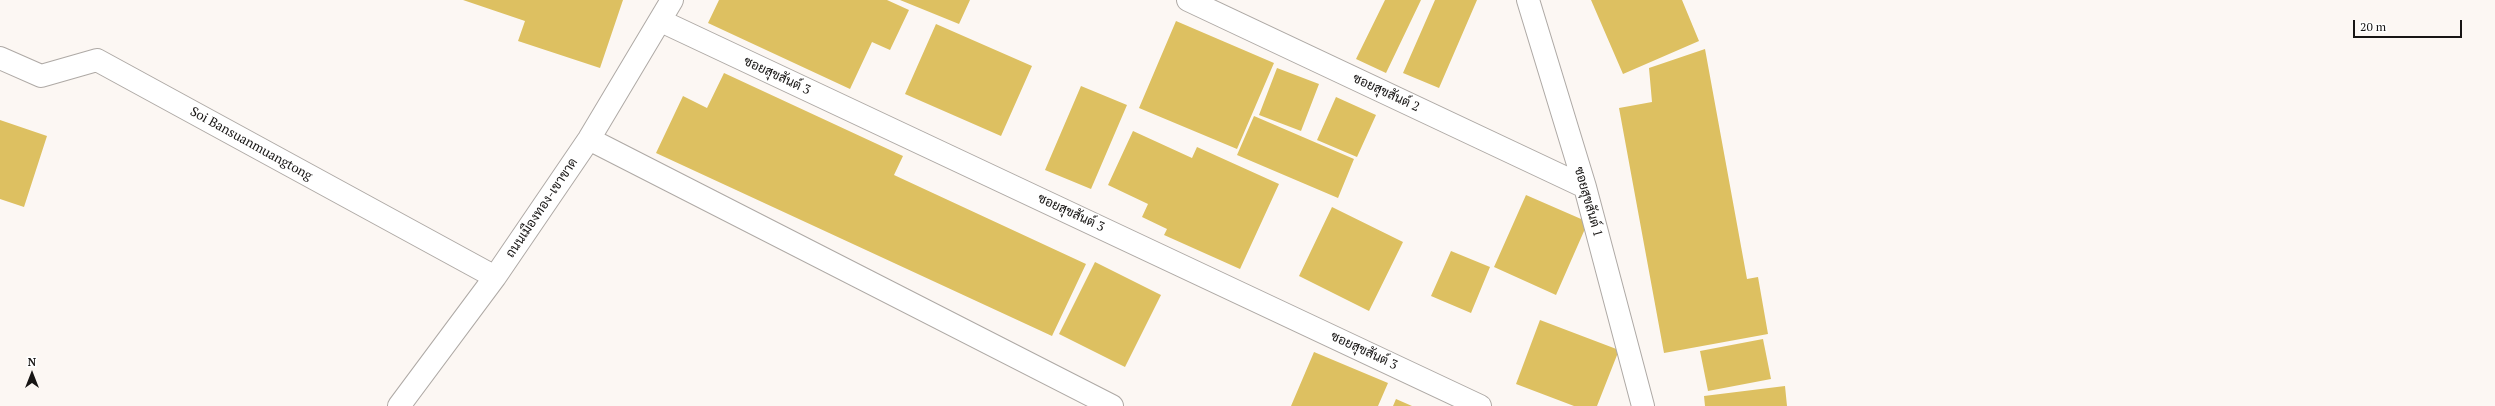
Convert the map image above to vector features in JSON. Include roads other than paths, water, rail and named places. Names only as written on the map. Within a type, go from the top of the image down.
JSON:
[{"type":"street","name":"ถนนเมืองทอง-เขาขาด","points":[[399,406],[495,277],[589,139],[661,21],[672,0]]},
{"type":"street","name":"ซอยสุขสันต์ 2","points":[[1188,0],[1585,187]]},
{"type":"street","name":"ซอยสุขสันต์ 1","points":[[1528,0],[1585,187],[1643,406]]},
{"type":"street","name":"ซอยสุขสันต์ 3","points":[[661,21],[1480,406]]},
{"type":"street","name":"Soi Bansuanmuangtong","points":[[0,58],[41,76],[97,60],[495,277]]},
{"type":"street","points":[[589,139],[1112,406]]}]
